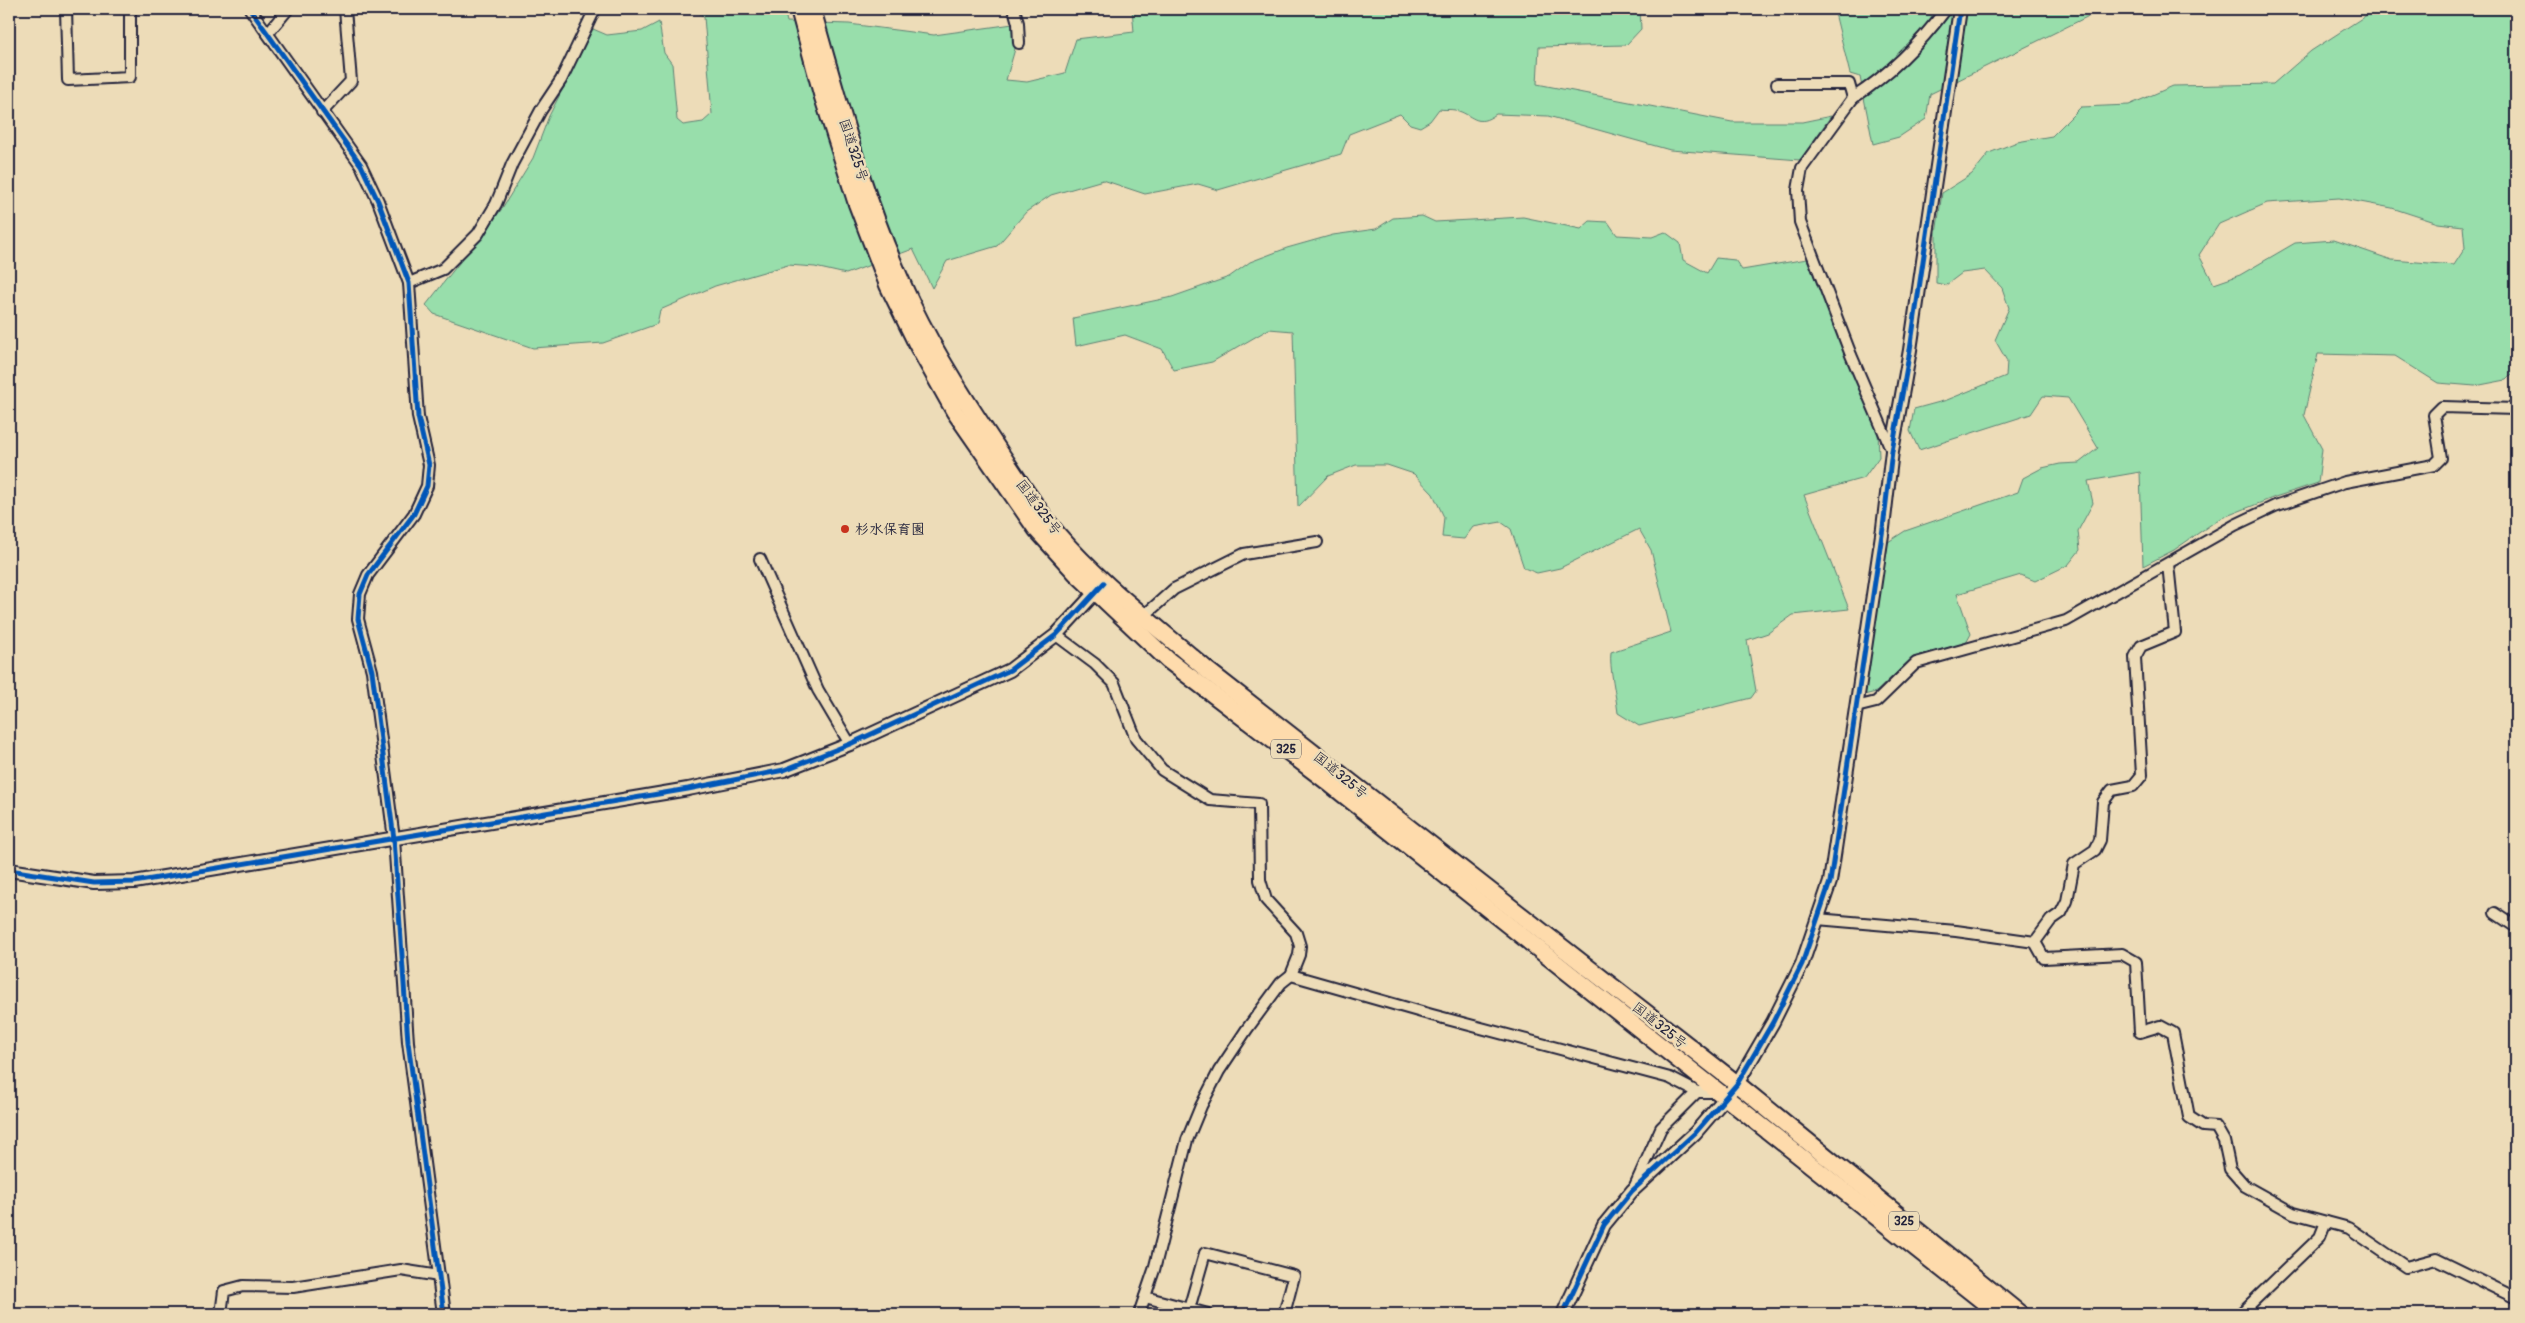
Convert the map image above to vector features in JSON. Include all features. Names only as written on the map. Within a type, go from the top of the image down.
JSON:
[{"type":"highway","name":"国道325号","points":[[800,9],[822,94],[857,204],[888,285],[955,412],[1037,530],[1099,588],[1168,660],[1332,785],[1721,1096],[1828,1177],[1999,1314]]},
{"type":"highway","name":"国道325号","points":[[812,9],[835,91],[877,220],[912,305],[974,413],[1022,485],[1099,588],[1145,615],[1208,670],[1737,1084],[2020,1314]]},
{"type":"street","points":[[66,9],[68,80],[130,78],[130,9]]},
{"type":"street","points":[[250,9],[361,165],[378,201],[410,283],[418,417],[429,465],[427,486],[414,514],[368,575],[360,594],[358,619],[372,671],[394,839],[408,1042],[444,1314]]},
{"type":"street","points":[[268,33],[288,9]]},
{"type":"street","points":[[322,112],[351,81],[345,9]]},
{"type":"street","points":[[410,283],[443,270],[478,234],[496,204],[512,164],[541,110],[561,80],[595,9]]},
{"type":"street","points":[[1014,9],[1018,23],[1019,43]]},
{"type":"street","points":[[1892,451],[1851,355],[1800,222],[1798,190],[1802,168],[1853,98],[1878,82],[1907,55],[1946,9]]},
{"type":"street","points":[[1563,1314],[1604,1225],[1632,1191],[1695,1133],[1721,1096],[1737,1084],[1773,1022],[1802,964],[1830,882],[1892,451],[1912,340],[1960,9]]},
{"type":"street","points":[[1777,84],[1849,84],[1853,98]]},
{"type":"street","points":[[1856,707],[1876,702],[1916,663],[2066,621],[2235,525],[2275,506],[2345,482],[2434,465],[2441,458],[2434,415],[2442,408],[2516,409]]},
{"type":"street","points":[[1145,615],[1174,588],[1244,554],[1317,542]]},
{"type":"street","points":[[760,559],[818,690],[850,744]]},
{"type":"street","points":[[2035,942],[2051,920],[2061,913],[2068,901],[2074,864],[2095,850],[2100,840],[2103,802],[2112,790],[2133,786],[2142,775],[2135,657],[2141,646],[2175,632],[2168,564]]},
{"type":"street","points":[[9,870],[94,883],[134,882],[751,778],[818,758],[991,680],[1027,659],[1056,635],[1099,588]]},
{"type":"street","points":[[1056,635],[1095,664],[1114,683],[1136,739],[1162,770],[1210,800],[1259,804],[1260,880],[1266,900],[1296,933],[1300,946],[1292,975],[1281,983],[1247,1029],[1219,1071],[1201,1106],[1187,1140],[1139,1314]]},
{"type":"street","points":[[2495,913],[2516,927]]},
{"type":"street","points":[[1817,919],[1956,931],[2035,942]]},
{"type":"street","points":[[2035,942],[2044,958],[2122,954],[2136,962],[2140,1032],[2160,1026],[2173,1033],[2189,1116],[2203,1126],[2216,1127],[2224,1141],[2230,1169],[2245,1186],[2293,1213],[2349,1228],[2406,1267],[2436,1259],[2516,1298]]},
{"type":"street","points":[[1292,975],[1442,1018],[1670,1078],[1697,1092],[1721,1096]]},
{"type":"street","points":[[1632,1191],[1661,1128],[1697,1092]]},
{"type":"street","points":[[2240,1314],[2320,1237],[2326,1222]]},
{"type":"street","points":[[1189,1309],[1205,1253],[1294,1276],[1284,1314]]},
{"type":"street","points":[[221,1314],[224,1292],[244,1286],[293,1287],[401,1270],[439,1276]]},
{"type":"street","points":[[1145,1297],[1208,1314]]},
{"type":"green space","points":[[666,9],[784,9],[787,22],[849,24],[934,35],[1013,24],[1015,49],[1006,80],[1027,82],[1065,73],[1076,39],[1134,32],[1132,9],[1640,9],[1641,29],[1626,45],[1539,47],[1537,84],[1732,122],[1802,122],[1831,116],[1800,160],[1670,150],[1548,116],[1496,114],[1484,120],[1479,120],[1455,110],[1439,109],[1430,121],[1420,127],[1410,124],[1400,114],[1349,134],[1341,154],[1218,190],[1198,184],[1145,194],[1103,180],[1051,195],[1026,212],[997,246],[947,261],[932,288],[913,249],[846,274],[815,267],[788,265],[715,286],[660,310],[657,324],[603,343],[533,348],[434,314],[426,305],[501,210],[533,158],[549,116],[593,29],[607,35],[642,31],[659,22],[664,53],[672,64],[677,120],[683,125],[703,122],[712,114],[704,17],[698,12]]},
{"type":"green space","points":[[1834,9],[2103,9],[1930,94],[1926,119],[1899,137],[1873,144],[1860,77],[1850,74]]},
{"type":"green space","points":[[2376,9],[2516,9],[2516,370],[2506,380],[2475,386],[2438,383],[2395,356],[2318,354],[2304,415],[2322,449],[2318,483],[2275,497],[2219,519],[2174,550],[2143,566],[2140,472],[2088,481],[2093,503],[2078,531],[2080,550],[2068,565],[2035,581],[2021,575],[1957,594],[1971,634],[1966,643],[1913,657],[1876,692],[1864,695],[1888,542],[1905,531],[2018,492],[2023,478],[2042,468],[2060,464],[2079,463],[2098,448],[2068,398],[2043,396],[2031,414],[1919,450],[1910,431],[1914,409],[1947,400],[2006,376],[2007,361],[1995,340],[2009,308],[2002,288],[1985,270],[1962,273],[1946,285],[1936,283],[1936,234],[1942,193],[1972,174],[1989,153],[2017,142],[2052,136],[2081,107],[2129,105],[2173,86],[2273,84],[2311,51]],"holes":[[[2339,198],[2392,208],[2438,223],[2463,226],[2465,248],[2454,265],[2392,260],[2334,240],[2295,243],[2240,275],[2214,284],[2199,255],[2219,224],[2267,203]]]},
{"type":"green space","points":[[1422,216],[1435,222],[1523,217],[1581,229],[1590,221],[1608,222],[1617,235],[1652,237],[1665,232],[1680,243],[1683,260],[1707,273],[1716,258],[1735,260],[1742,270],[1807,259],[1878,430],[1879,457],[1864,478],[1804,495],[1849,609],[1793,615],[1768,633],[1747,640],[1756,691],[1751,698],[1639,726],[1618,713],[1611,652],[1671,632],[1651,550],[1639,529],[1560,568],[1537,573],[1524,568],[1511,529],[1501,522],[1473,527],[1464,539],[1442,537],[1444,517],[1433,494],[1414,474],[1387,465],[1356,465],[1328,476],[1298,507],[1293,331],[1269,329],[1212,362],[1174,370],[1162,349],[1125,335],[1076,346],[1073,318],[1172,297],[1229,277],[1250,262],[1287,248],[1333,235],[1376,229],[1393,218]]},
{"type":"cycle path","points":[[250,9],[361,165],[378,201],[409,283],[418,417],[429,465],[427,486],[414,514],[368,575],[360,594],[358,619],[372,671],[394,839],[408,1042],[444,1314]]},
{"type":"cycle path","points":[[1563,1314],[1604,1225],[1632,1191],[1695,1133],[1737,1084],[1773,1022],[1802,964],[1830,882],[1883,528],[1892,451],[1910,350],[1960,9]]},
{"type":"cycle path","points":[[9,870],[94,883],[134,882],[688,789],[784,770],[850,744],[1010,670],[1056,635],[1104,583]]},
{"type":"place","name":"杉水保育園","points":[[845,529]]}]
